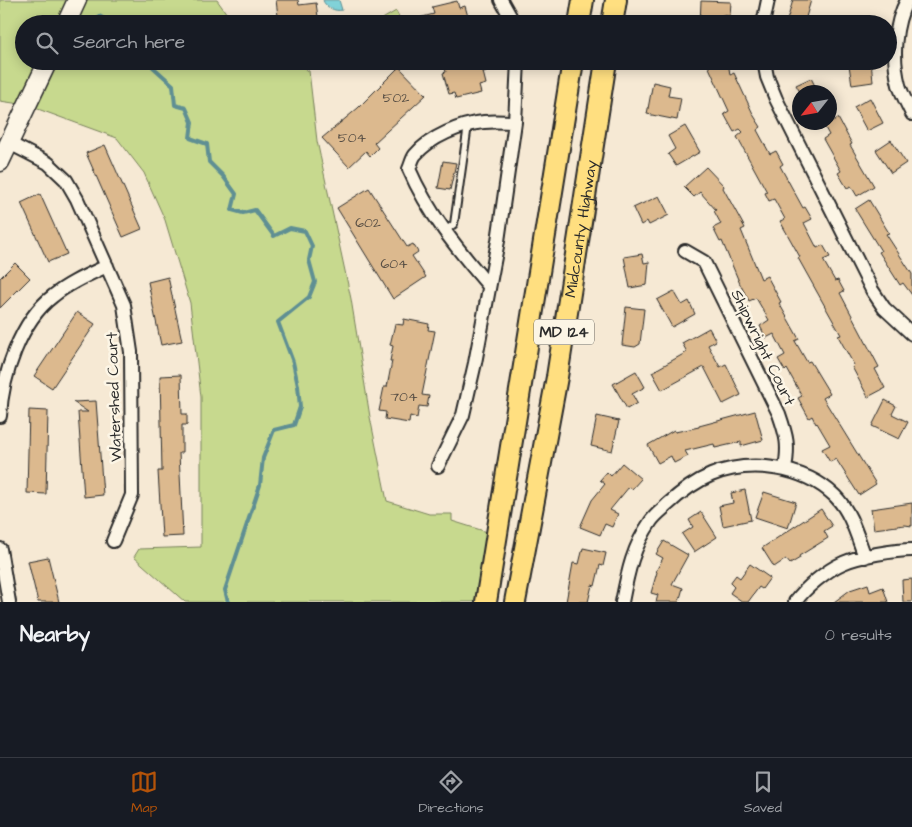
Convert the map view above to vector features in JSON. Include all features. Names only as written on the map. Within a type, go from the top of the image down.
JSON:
[{"type":"main road","points":[[580,15],[583,0]]},
{"type":"main road","points":[[614,15],[616,0]]},
{"type":"main road","name":"Midcounty Highway","points":[[486,602],[572,70]]},
{"type":"main road","name":"Midcounty Highway","points":[[516,602],[557,377],[605,70]]},
{"type":"street","points":[[70,15],[77,0]]},
{"type":"street","points":[[501,0],[509,15]]},
{"type":"street","points":[[765,15],[768,0]]},
{"type":"street","points":[[897,38],[901,12],[907,0]]},
{"type":"street","points":[[897,68],[899,86],[912,114]]},
{"type":"street","points":[[0,162],[5,142],[43,70]]},
{"type":"street","points":[[438,466],[462,415],[490,286],[515,122],[518,70]]},
{"type":"street","points":[[766,70],[776,99],[872,290],[884,308],[912,334]]},
{"type":"street","points":[[490,286],[444,232],[417,188],[409,169],[414,156],[429,142],[468,125],[484,122],[515,122]]},
{"type":"street","name":"Watershed Court","points":[[5,142],[48,163],[66,180],[77,198],[124,305],[131,352],[132,495],[113,541]]},
{"type":"street","name":"Shipwright Court","points":[[686,251],[704,262],[779,414],[787,436],[788,452],[784,469]]},
{"type":"street","points":[[0,416],[5,379],[14,351],[35,314],[51,297],[68,285],[107,266]]},
{"type":"street","points":[[622,602],[629,564],[639,540],[652,519],[682,491],[711,475],[744,467],[784,469],[812,479],[835,496],[850,517],[865,557]]},
{"type":"street","points":[[0,549],[9,602]]},
{"type":"street","points":[[795,602],[822,577],[843,562],[912,550]]},
{"type":"lane","points":[[444,232],[454,224],[468,125]]},
{"type":"green space","points":[[0,0],[217,0],[228,15],[15,15],[15,70],[309,71],[317,141],[351,299],[370,417],[387,501],[429,514],[452,514],[452,521],[497,535],[486,602],[185,602],[134,557],[139,549],[201,547],[201,397],[190,303],[165,220],[144,173],[117,138],[27,105],[0,101]]},
{"type":"green space","points":[[396,11],[398,15],[389,15]]},
{"type":"water","points":[[323,0],[339,0],[342,10],[331,8]]},
{"type":"building","points":[[276,0],[298,0],[299,5],[316,3],[318,15],[278,15]]},
{"type":"building","points":[[793,0],[811,0],[807,15],[789,15]]},
{"type":"building","points":[[457,1],[459,8],[465,6],[468,15],[430,15],[434,14],[432,7]]},
{"type":"building","points":[[701,1],[731,2],[730,15],[700,15]]},
{"type":"building","points":[[396,70],[402,70],[426,95],[374,143],[378,148],[370,156],[366,151],[349,167],[322,138],[358,108]]},
{"type":"building","points":[[445,70],[487,70],[483,72],[486,84],[479,86],[481,93],[456,99],[454,93],[449,94],[443,73],[446,72]]},
{"type":"building","points":[[710,70],[729,70],[730,75],[734,73],[761,127],[757,130],[770,154],[776,151],[783,164],[780,166],[803,208],[805,207],[812,219],[804,223],[817,248],[823,245],[830,257],[823,260],[835,281],[838,280],[844,291],[840,293],[879,367],[875,369],[885,388],[868,397],[852,367],[854,365],[838,336],[841,335],[798,258],[800,257],[780,221],[785,219],[774,199],[769,201],[765,193],[767,192],[737,137],[743,132],[740,129],[734,132],[724,114],[729,111]]},
{"type":"building","points":[[850,70],[872,70],[873,82],[852,85]]},
{"type":"building","points":[[811,78],[814,85],[796,85]]},
{"type":"building","points":[[653,82],[670,86],[668,96],[681,98],[677,120],[647,114]]},
{"type":"building","points":[[870,98],[883,123],[867,131],[854,107]]},
{"type":"building","points":[[837,119],[874,186],[857,196],[851,186],[847,188],[838,173],[841,171],[823,139],[829,135],[826,130],[837,130]]},
{"type":"building","points":[[685,126],[700,152],[676,166],[668,154],[675,149],[668,136]]},
{"type":"building","points":[[891,140],[906,163],[891,173],[876,150]]},
{"type":"building","points":[[105,145],[142,229],[123,237],[86,153]]},
{"type":"building","points":[[443,161],[456,163],[450,190],[438,188]]},
{"type":"building","points":[[706,167],[724,186],[723,188],[745,228],[741,230],[761,279],[767,276],[781,302],[779,303],[799,339],[795,341],[807,362],[810,361],[830,394],[823,398],[876,484],[859,495],[836,459],[830,462],[822,449],[830,445],[812,416],[809,418],[798,398],[802,396],[787,369],[785,371],[778,359],[785,355],[774,334],[766,338],[760,326],[769,320],[756,298],[749,301],[722,241],[720,242],[713,228],[721,224],[714,211],[716,210],[700,192],[694,197],[684,187]]},
{"type":"building","points":[[369,188],[407,247],[413,244],[418,252],[412,256],[426,277],[393,299],[337,208]]},
{"type":"building","points":[[40,194],[67,254],[48,262],[21,203]]},
{"type":"building","points":[[659,196],[669,215],[649,225],[647,221],[641,225],[633,208]]},
{"type":"building","points":[[869,200],[889,233],[886,234],[912,274],[912,295],[903,283],[900,285],[855,209]]},
{"type":"building","points":[[642,254],[644,263],[649,262],[647,285],[630,288],[624,257]]},
{"type":"building","points":[[15,263],[30,278],[0,308],[0,278]]},
{"type":"building","points":[[168,277],[182,341],[161,345],[148,282]]},
{"type":"building","points":[[674,291],[682,305],[689,301],[695,314],[672,327],[657,300]]},
{"type":"building","points":[[626,307],[644,309],[640,344],[635,347],[622,345]]},
{"type":"building","points":[[77,312],[95,324],[52,388],[34,376]]},
{"type":"building","points":[[404,319],[429,324],[428,330],[435,331],[422,395],[429,396],[427,407],[419,406],[417,418],[410,416],[409,423],[385,419],[386,412],[379,411],[384,387],[387,387],[392,361],[390,361],[393,346],[390,345],[395,324],[403,325]]},
{"type":"building","points":[[709,328],[716,341],[708,345],[720,367],[726,364],[741,395],[723,404],[704,367],[662,390],[652,372],[687,352],[682,343]]},
{"type":"building","points":[[636,371],[645,387],[632,394],[637,403],[627,409],[613,384]]},
{"type":"building","points":[[181,375],[182,414],[187,414],[187,425],[182,425],[182,453],[179,453],[183,536],[162,537],[158,471],[162,471],[160,376]]},
{"type":"building","points":[[885,400],[896,406],[892,414],[908,422],[899,439],[872,426]]},
{"type":"building","points":[[96,401],[103,495],[84,497],[78,412],[88,412],[73,402]]},
{"type":"building","points":[[29,410],[48,411],[46,494],[27,493]]},
{"type":"building","points":[[755,411],[763,440],[741,446],[741,442],[715,448],[714,444],[685,451],[688,456],[674,463],[671,456],[658,463],[648,445],[674,430],[675,432],[699,427]]},
{"type":"building","points":[[597,416],[619,421],[612,451],[591,446]]},
{"type":"building","points":[[622,463],[641,479],[632,489],[629,487],[610,510],[618,514],[612,527],[605,524],[600,535],[580,527],[592,500],[605,484],[600,480],[607,472],[611,476]]},
{"type":"building","points":[[745,490],[751,520],[723,526],[719,506],[733,503],[731,493]]},
{"type":"building","points":[[764,492],[796,502],[788,528],[755,517]]},
{"type":"building","points":[[912,503],[912,526],[905,525],[874,529],[871,509]]},
{"type":"building","points":[[821,509],[832,526],[824,531],[828,538],[799,556],[800,558],[790,564],[786,559],[774,567],[762,548]]},
{"type":"building","points":[[701,512],[717,537],[694,552],[682,534],[693,527],[689,520]]},
{"type":"building","points":[[664,541],[688,555],[672,584],[683,588],[679,602],[656,602],[658,595],[651,593],[656,571],[663,558],[656,554]]},
{"type":"building","points":[[583,548],[606,553],[603,566],[600,565],[595,586],[592,585],[588,602],[566,602],[573,563],[579,564]]},
{"type":"building","points":[[48,557],[59,602],[38,602],[28,561]]},
{"type":"building","points":[[750,564],[770,578],[762,589],[759,587],[748,602],[743,602],[730,593],[734,587],[730,583],[736,575],[740,578]]},
{"type":"building","points":[[912,579],[912,602],[903,602],[902,580]]},
{"type":"building","points":[[868,584],[870,592],[883,587],[888,602],[834,602],[850,590]]},
{"type":"waterway","points":[[156,70],[173,85],[175,105],[186,108],[192,122],[190,138],[207,144],[209,162],[223,176],[236,194],[232,210],[243,213],[255,210],[274,236],[290,228],[305,231],[312,246],[309,260],[315,282],[309,297],[278,322],[293,362],[300,407],[294,425],[274,430],[263,458],[260,485],[225,590],[228,602]]}]
